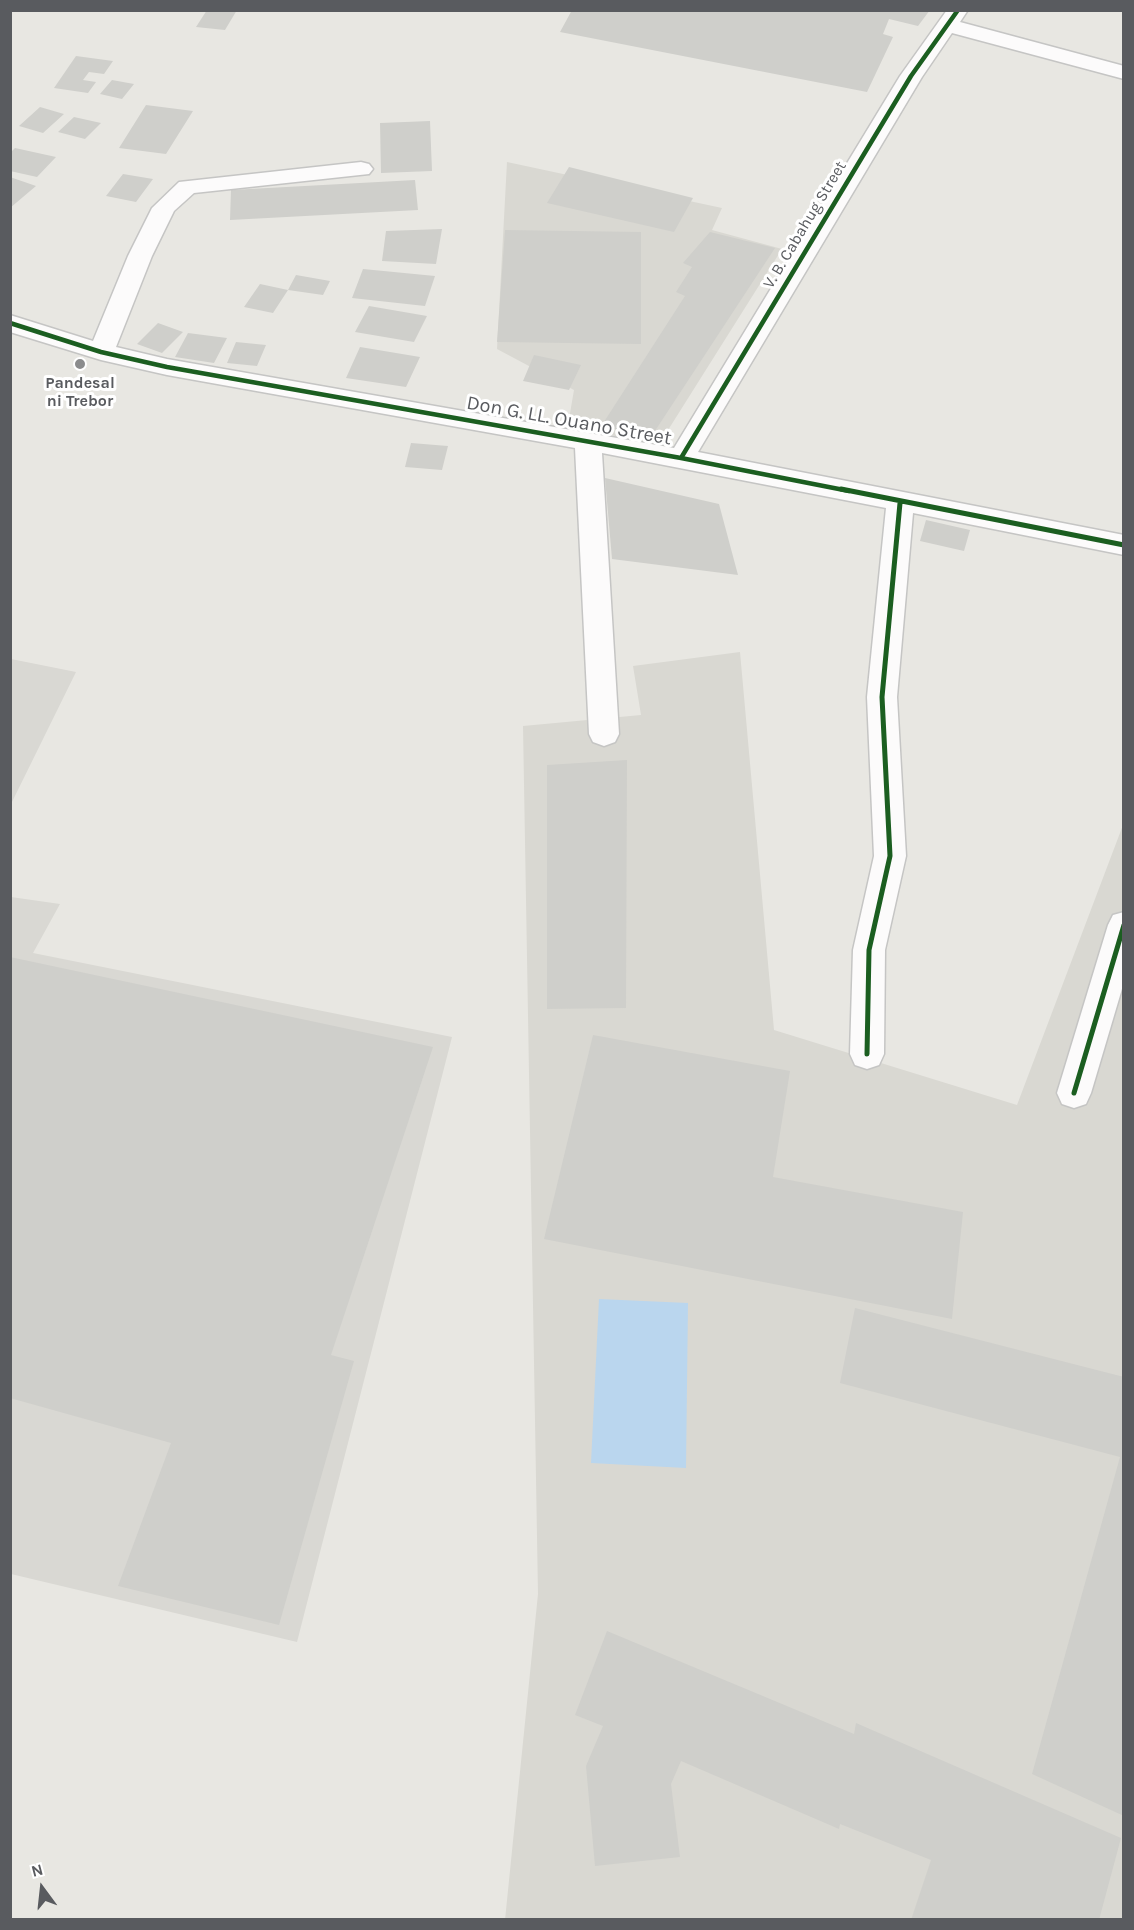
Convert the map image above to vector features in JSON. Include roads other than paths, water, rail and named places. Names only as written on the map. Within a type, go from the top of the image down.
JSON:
[{"type":"street","points":[[952,18],[1124,73]]},
{"type":"street","name":"V. B. Cabahug Street","points":[[681,458],[911,76],[952,18]]},
{"type":"street","points":[[101,352],[140,256],[164,208],[186,187],[361,169]]},
{"type":"street","name":"Don G. LL. Ouano Street","points":[[10,322],[101,352],[166,367],[681,458],[900,503],[1124,545]]},
{"type":"street","points":[[588,441],[604,734]]},
{"type":"street","points":[[867,1054],[869,950],[890,856],[882,697],[900,503]]},
{"type":"street","points":[[1074,1093],[1124,925]]},
{"type":"water","points":[[599,1299],[688,1303],[686,1468],[591,1463]]},
{"type":"place","name":"Pandesal ni Trebor","points":[[80,364]]}]
